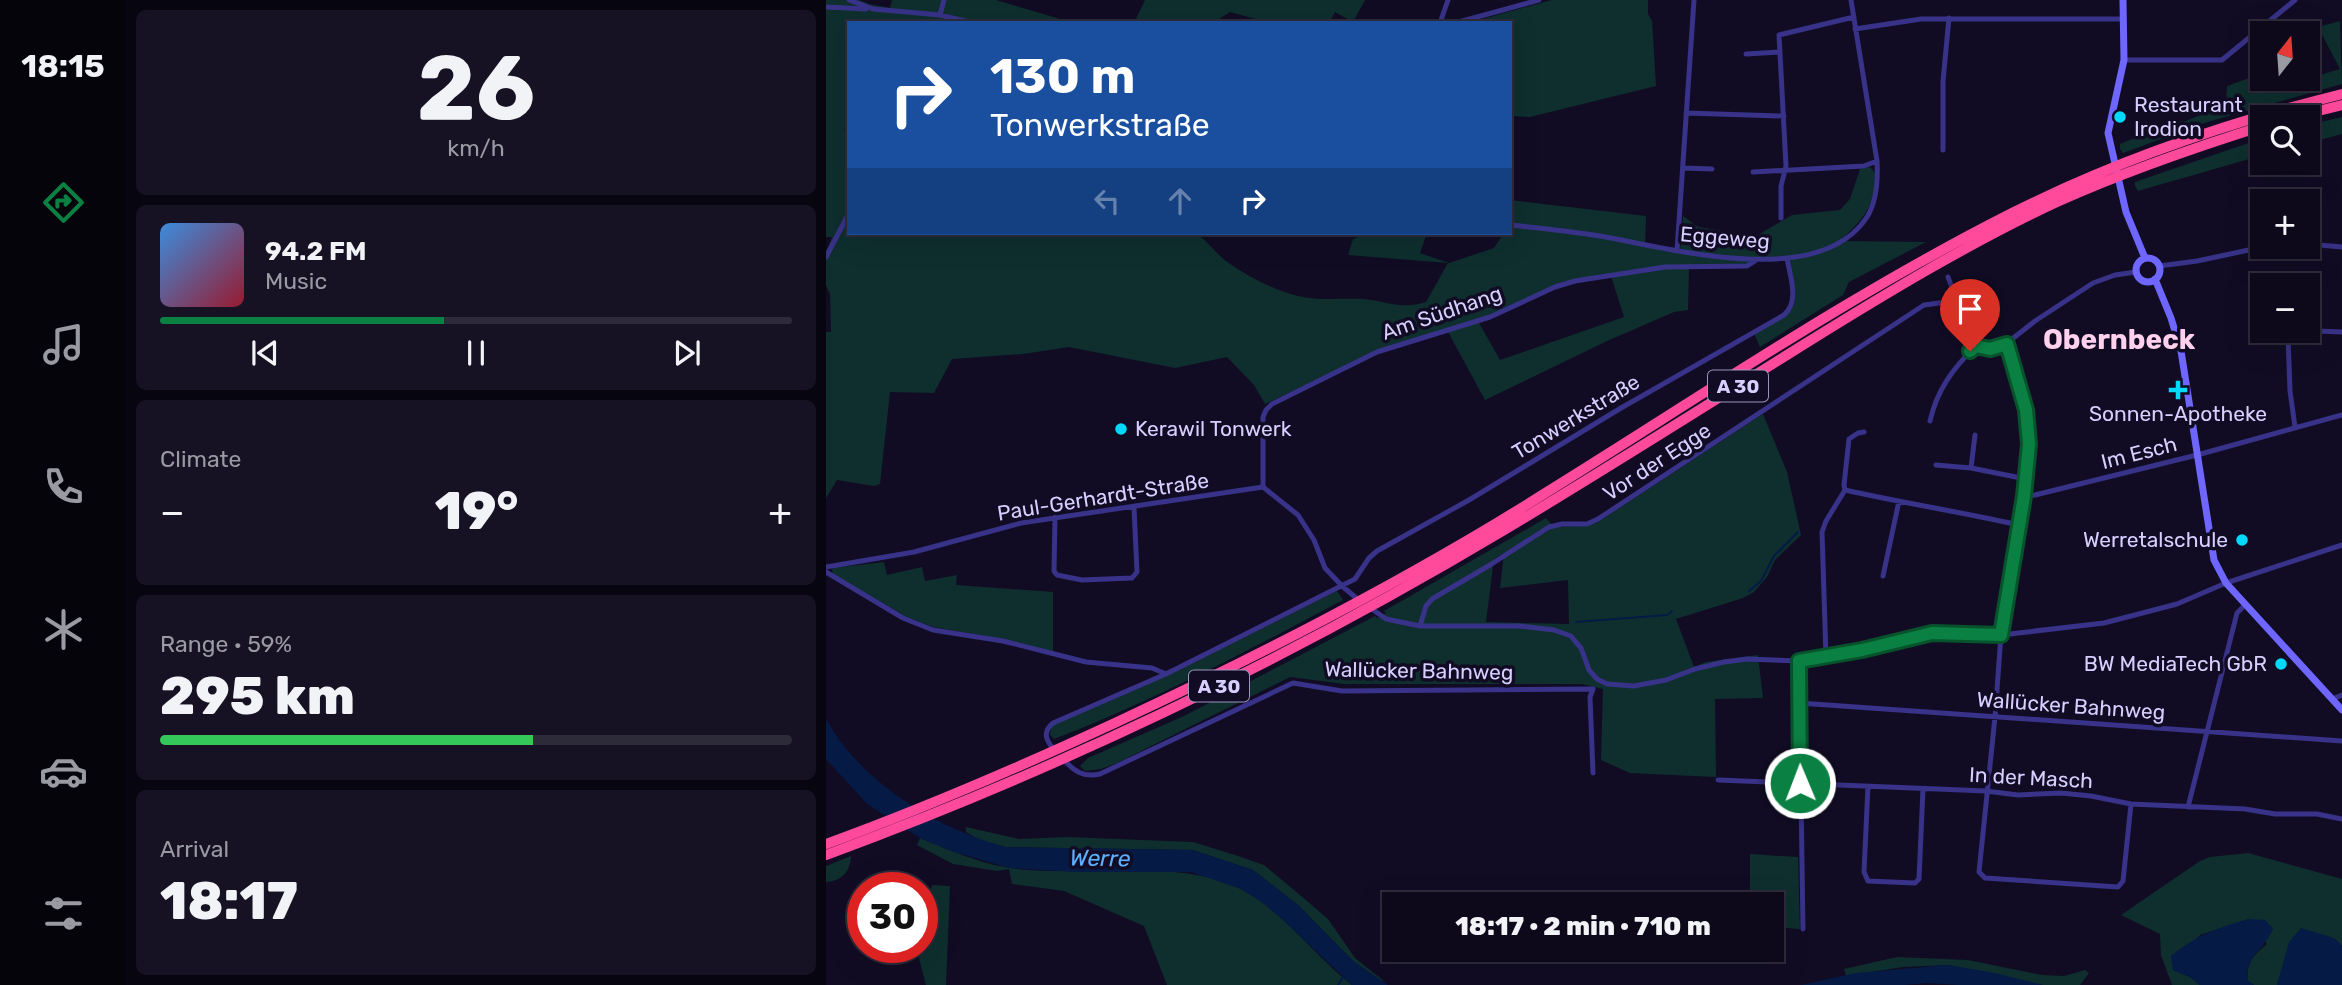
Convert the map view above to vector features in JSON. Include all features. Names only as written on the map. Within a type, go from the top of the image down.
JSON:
[{"type":"highway","name":"A 30","points":[[828,851],[1067,745],[1168,698],[1340,611],[1377,597],[1888,281],[2016,211],[2242,121],[2342,94]]},
{"type":"highway","points":[[2320,110],[2342,105]]},
{"type":"highway","name":"A 30","points":[[2132,165],[2250,130]]},
{"type":"highway","name":"A 30","points":[[828,851],[954,805],[1075,753],[1224,683],[1360,613],[1377,597]]},
{"type":"street","points":[[849,0],[873,9]]},
{"type":"street","points":[[940,15],[944,0]]},
{"type":"street","points":[[1441,21],[1448,0]]},
{"type":"street","points":[[1462,21],[1539,0]]},
{"type":"street","points":[[1677,251],[1694,0]]},
{"type":"street","name":"Eggeweg","points":[[1512,225],[1755,261],[1815,252],[1844,241],[1868,216],[1878,185],[1877,161],[1851,0]]},
{"type":"street","points":[[2123,0],[2124,60],[2110,112],[2108,133],[2126,212],[2145,258]]},
{"type":"street","points":[[2124,60],[2222,61],[2295,0]]},
{"type":"street","points":[[826,7],[940,15],[962,21]]},
{"type":"street","points":[[1781,218],[1781,186],[1786,166],[1779,35],[1854,18]]},
{"type":"street","points":[[1855,29],[1907,20],[1949,18],[2080,21],[2123,19]]},
{"type":"street","points":[[1943,150],[1943,81],[1949,18]]},
{"type":"street","points":[[1746,54],[1780,52]]},
{"type":"street","points":[[1686,113],[1784,116]]},
{"type":"street","points":[[1753,172],[1864,166],[1877,161]]},
{"type":"street","points":[[1683,168],[1713,169]]},
{"type":"street","points":[[826,257],[847,217]]},
{"type":"street","points":[[2320,245],[2342,247]]},
{"type":"street","points":[[2136,272],[2139,262],[2145,258],[2152,259],[2159,265],[2197,261],[2250,250]]},
{"type":"street","name":"Tonwerkstraße","points":[[1342,586],[1355,579],[1363,565],[1377,551],[1784,315],[1790,309],[1794,298],[1787,258]]},
{"type":"street","name":"Am Südhang","points":[[1263,487],[1263,417],[1266,410],[1272,404],[1377,352],[1490,317],[1555,287],[1576,281],[1665,267],[1746,266],[1755,261]]},
{"type":"street","points":[[2136,272],[2144,281],[2155,279],[2159,273],[2159,265]]},
{"type":"street","points":[[1976,346],[1990,349],[2007,344],[2035,320],[2093,284],[2115,275],[2136,272]]},
{"type":"street","points":[[1948,277],[1955,300],[1976,346]]},
{"type":"street","points":[[2155,279],[2181,351],[2211,550],[2226,583],[2342,710]]},
{"type":"street","name":"Vor der Egge","points":[[1420,626],[1426,606],[1432,599],[1549,527],[1587,524],[1598,519],[1924,305],[1955,300]]},
{"type":"street","points":[[2295,428],[2290,391],[2288,337],[2291,333],[2342,332]]},
{"type":"street","points":[[2007,344],[2026,410],[2029,444],[2024,496],[2001,635],[1978,869],[1980,874],[1985,878],[2119,887],[2123,881],[2131,804]]},
{"type":"street","points":[[1930,421],[1938,392],[1976,346]]},
{"type":"street","name":"Im Esch","points":[[2024,496],[2197,455],[2342,415]]},
{"type":"street","points":[[1826,657],[1822,532],[1845,490],[1849,439],[1864,432]]},
{"type":"street","points":[[1972,468],[1975,435]]},
{"type":"street","points":[[1936,465],[1972,468],[2026,479]]},
{"type":"street","points":[[1263,487],[1298,516],[1314,540],[1325,568],[1342,586],[1386,619],[1420,626],[1519,626],[1554,630],[1571,636],[1581,648],[1589,670],[1597,680],[1607,684],[1634,686],[1666,680],[1724,662],[1746,659],[1799,661],[1932,633],[2001,635],[2104,623],[2176,604],[2226,583],[2342,545]]},
{"type":"street","name":"Paul-Gerhardt-Straße","points":[[826,569],[915,552],[1021,523],[1263,487]]},
{"type":"street","points":[[1845,490],[2019,525]]},
{"type":"street","points":[[1884,576],[1899,502]]},
{"type":"street","points":[[1055,517],[1054,571],[1057,575],[1082,580],[1132,578],[1137,572],[1134,508]]},
{"type":"street","points":[[826,569],[902,618],[933,630],[1003,641],[1086,662],[1153,668],[1166,674]]},
{"type":"street","name":"Wallücker Bahnweg","points":[[1342,586],[1166,674],[1053,723],[1046,732],[1047,742],[1072,769],[1093,776],[1293,683],[1342,691],[1592,689]]},
{"type":"street","points":[[2188,807],[2237,613],[2245,605]]},
{"type":"street","points":[[1799,661],[1803,929]]},
{"type":"street","points":[[1593,773],[1590,697],[1597,680]]},
{"type":"street","points":[[2332,699],[2342,695]]},
{"type":"street","name":"Wallücker Bahnweg","points":[[1799,703],[2342,741]]},
{"type":"street","name":"In der Masch","points":[[1718,780],[1986,790],[2018,795],[2061,793],[2131,804],[2245,809],[2275,814],[2317,814],[2342,819]]},
{"type":"street","points":[[1868,786],[1864,872],[1868,881],[1916,883],[1919,879],[1923,789]]},
{"type":"green space","points":[[826,0],[859,0],[890,8],[892,0],[996,0],[1067,21],[847,21],[847,125],[844,129],[847,130],[847,235],[1197,235],[1234,267],[1279,290],[1314,298],[1363,299],[1409,305],[1426,302],[1448,263],[1348,255],[1353,239],[1362,235],[1426,235],[1420,253],[1449,263],[1494,248],[1503,235],[1512,235],[1512,200],[1646,216],[1645,246],[1680,252],[1683,216],[1698,227],[1756,236],[1792,215],[1840,210],[1850,199],[1860,169],[1870,167],[1875,173],[1875,185],[1870,204],[1861,219],[1840,241],[1926,242],[1849,282],[1843,295],[1760,347],[1754,333],[1782,317],[1794,305],[1794,289],[1786,258],[1755,260],[1747,265],[1689,267],[1688,310],[1674,312],[1607,341],[1485,400],[1447,330],[1377,351],[1265,404],[1254,385],[1227,357],[1175,368],[1069,347],[1023,354],[952,359],[934,393],[890,392],[880,484],[874,486],[837,480],[826,498],[826,332],[831,332],[826,253],[832,237],[826,237]],"holes":[[[1611,276],[1624,317],[1500,360],[1478,321],[1575,280]]]},
{"type":"green space","points":[[1145,0],[1365,0],[1354,21],[1335,12],[1330,21],[1263,21],[1230,12],[1216,21],[1135,21]]},
{"type":"green space","points":[[1552,0],[1648,0],[1656,86],[1530,117],[1512,116],[1512,21],[1475,21]]},
{"type":"green space","points":[[2340,21],[2342,84],[2320,90],[2320,75],[2340,69],[2320,26]]},
{"type":"green space","points":[[2250,78],[2250,91],[2317,91],[2268,105],[2250,105],[2250,110],[2204,123],[2123,153],[2120,149],[2120,144],[2226,104],[2227,86]]},
{"type":"green space","points":[[2342,117],[2342,134],[2320,140],[2320,122]]},
{"type":"green space","points":[[2250,142],[2250,159],[2138,191],[2135,182]]},
{"type":"green space","points":[[1763,414],[1787,472],[1801,535],[1775,560],[1767,577],[1754,592],[1676,619],[1694,667],[1706,662],[1758,655],[1763,698],[1715,699],[1716,777],[1630,773],[1601,760],[1603,689],[1582,684],[1345,684],[1290,677],[1117,763],[1085,771],[1080,766],[1088,758],[1184,716],[1375,616],[1377,618],[1386,613],[1384,611],[1546,518],[1554,527],[1586,526],[1598,522]],"holes":[[[1504,553],[1500,588],[1568,580],[1569,624],[1486,622],[1494,559]]]},
{"type":"green space","points":[[884,562],[887,575],[922,567],[925,581],[957,575],[956,585],[1053,592],[1053,652],[1003,639],[933,627],[907,617],[833,574],[832,570]]},
{"type":"green space","points":[[1337,591],[1343,600],[1201,674],[1054,739],[1050,735],[1055,724],[1153,682]]},
{"type":"green space","points":[[966,827],[1019,839],[1067,837],[1193,842],[1264,865],[1328,919],[1355,958],[1384,981],[1353,961],[1298,905],[1253,870],[1193,850],[1005,847],[979,840],[966,832]]},
{"type":"green space","points":[[920,838],[976,860],[1011,868],[1161,871],[1218,880],[1243,890],[1273,910],[1352,985],[1167,985],[1144,926],[1064,891],[1012,884],[1009,869],[997,871],[953,864],[917,845]]},
{"type":"green space","points":[[2248,853],[2342,879],[2342,946],[2334,938],[2281,973],[2277,985],[2254,985],[2248,981],[2249,964],[2267,944],[2249,919],[2200,935],[2173,970],[2190,977],[2200,985],[2172,985],[2161,955],[2160,934],[2121,915],[2200,861],[2210,857]]},
{"type":"green space","points":[[1750,854],[1798,857],[1800,929],[1784,928],[1784,892],[1750,892]]},
{"type":"green space","points":[[851,856],[844,875],[837,880],[826,882],[826,866]]},
{"type":"green space","points":[[938,885],[950,886],[946,985],[926,985],[920,963],[938,963]]},
{"type":"green space","points":[[1897,957],[1968,960],[2042,975],[2064,976],[2085,970],[2089,973],[2080,985],[2043,985],[1948,965],[1903,967],[1846,976],[1844,969]]},
{"type":"water","name":"Werre","points":[[826,719],[841,743],[877,780],[917,809],[983,840],[1006,847],[1193,850],[1253,870],[1298,905],[1353,961],[1388,985],[1352,985],[1263,903],[1241,889],[1191,872],[1076,872],[1009,868],[951,851],[920,838],[867,804],[826,759]]},
{"type":"water","points":[[2249,919],[2265,920],[2273,929],[2249,965],[2248,981],[2254,985],[2200,985],[2190,977],[2173,970],[2171,956],[2189,943],[2218,929]]},
{"type":"water","points":[[2301,928],[2334,938],[2342,946],[2342,985],[2277,985],[2289,942]]},
{"type":"water","points":[[1948,965],[2043,985],[1801,985],[1856,973]]},
{"type":"waterway","points":[[1749,591],[1761,581],[1774,556],[1798,532]]},
{"type":"waterway","points":[[1576,622],[1667,615],[1672,611]]},
{"type":"waterway","points":[[1338,985],[1343,977]]},
{"type":"place","name":"Restaurant Irodion","points":[[2120,117]]},
{"type":"place","name":"Sonnen-Apotheke","points":[[2178,390]]},
{"type":"place","name":"Kerawil Tonwerk","points":[[1121,429]]},
{"type":"place","name":"Werretalschule","points":[[2242,540]]},
{"type":"place","name":"BW MediaTech GbR","points":[[2281,664]]},
{"type":"district","name":"Obernbeck","points":[[2119,339]]},
{"type":"route","points":[[1800,783],[1799,661],[1862,650],[1932,633],[2001,635],[2024,496],[2029,431],[2021,390],[2007,344],[1990,349],[1976,346],[1970,351]]}]
